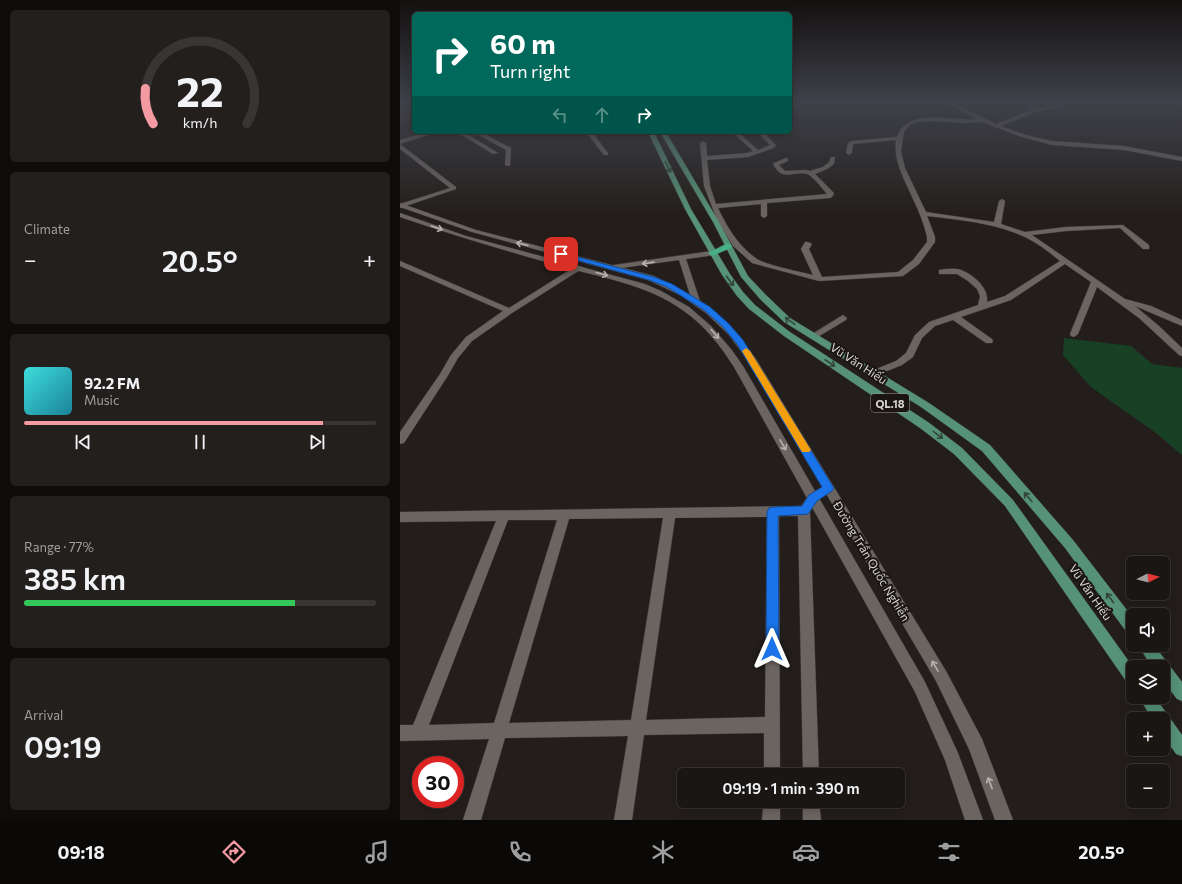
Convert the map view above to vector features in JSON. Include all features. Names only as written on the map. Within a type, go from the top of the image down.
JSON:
[{"type":"highway","points":[[712,253],[728,246]]},
{"type":"main road","name":"Vũ Văn Hiếu","points":[[654,139],[712,253],[740,294],[766,319],[924,425],[958,451],[1009,504],[1126,669]]},
{"type":"main road","name":"Vũ Văn Hiếu","points":[[668,139],[719,222],[728,246],[745,277],[763,296],[787,320],[925,405],[986,448],[1069,544],[1126,620]]},
{"type":"main road","points":[[1170,678],[1182,694]]},
{"type":"main road","points":[[1170,732],[1182,748]]},
{"type":"street","points":[[472,139],[494,153]]},
{"type":"street","points":[[490,139],[509,149],[508,165]]},
{"type":"street","points":[[595,139],[606,154]]},
{"type":"street","points":[[743,139],[757,152]]},
{"type":"street","points":[[705,158],[748,155],[773,146],[767,139]]},
{"type":"street","points":[[849,153],[851,143],[886,139]]},
{"type":"street","points":[[703,143],[707,186],[719,222],[736,244],[755,261],[819,279],[893,275],[905,271],[916,262],[931,242],[930,232],[923,214],[900,163],[898,139]]},
{"type":"street","points":[[1039,139],[1074,146],[1117,148],[1182,159]]},
{"type":"street","points":[[400,146],[442,178],[453,189],[400,208]]},
{"type":"street","points":[[786,160],[776,164],[780,170],[785,173],[793,174],[806,172],[811,173],[828,166],[832,163],[833,158]]},
{"type":"street","points":[[714,206],[830,196],[831,193],[811,173]]},
{"type":"street","points":[[764,201],[764,216]]},
{"type":"street","points":[[997,225],[1002,202]]},
{"type":"street","name":"Đường Trần Quốc Nghiễn","points":[[400,208],[469,229],[614,267],[664,283],[707,308],[725,325],[740,342],[941,676],[976,745],[1004,820]]},
{"type":"street","name":"Đường Trần Quốc Nghiễn","points":[[400,208],[464,237],[619,279],[660,293],[695,314],[712,330],[738,366],[920,687],[952,758],[974,820]]},
{"type":"street","points":[[923,214],[974,220],[997,225],[1025,234],[1048,248],[1122,300],[1157,328],[1182,352]]},
{"type":"street","points":[[1025,234],[1045,231],[1121,226],[1146,247]]},
{"type":"street","points":[[808,244],[805,248],[819,279]]},
{"type":"street","points":[[614,267],[712,253]]},
{"type":"street","points":[[682,258],[696,301]]},
{"type":"street","points":[[874,373],[905,359],[910,355],[918,337],[927,327],[937,321],[1008,298],[1065,261]]},
{"type":"street","points":[[400,263],[509,311]]},
{"type":"street","points":[[400,440],[444,375],[454,357],[469,340],[509,311],[579,268]]},
{"type":"street","points":[[942,272],[959,272],[966,275],[977,285],[984,296],[982,307]]},
{"type":"street","points":[[1074,334],[1095,282]]},
{"type":"street","points":[[1122,300],[1148,308],[1182,323]]},
{"type":"street","points":[[954,316],[989,341]]},
{"type":"street","points":[[813,336],[843,318]]},
{"type":"street","points":[[811,768],[804,511],[813,498],[829,488]]},
{"type":"street","points":[[400,517],[804,511]]},
{"type":"street","points":[[772,768],[773,512]]},
{"type":"street","points":[[623,820],[670,513]]},
{"type":"street","points":[[472,820],[566,514]]},
{"type":"street","points":[[418,732],[504,515]]},
{"type":"street","points":[[400,733],[772,725]]},
{"type":"street","points":[[772,808],[772,820]]},
{"type":"street","points":[[811,808],[812,820]]},
{"type":"green space","points":[[1064,338],[1131,346],[1152,364],[1182,368],[1182,455],[1156,433],[1091,387],[1063,355]]},
{"type":"slow traffic","points":[[746,351],[806,450]]},
{"type":"route","points":[[561,254],[651,278],[670,286],[707,308],[740,342],[829,488],[813,498],[804,511],[773,512],[772,649]]}]
